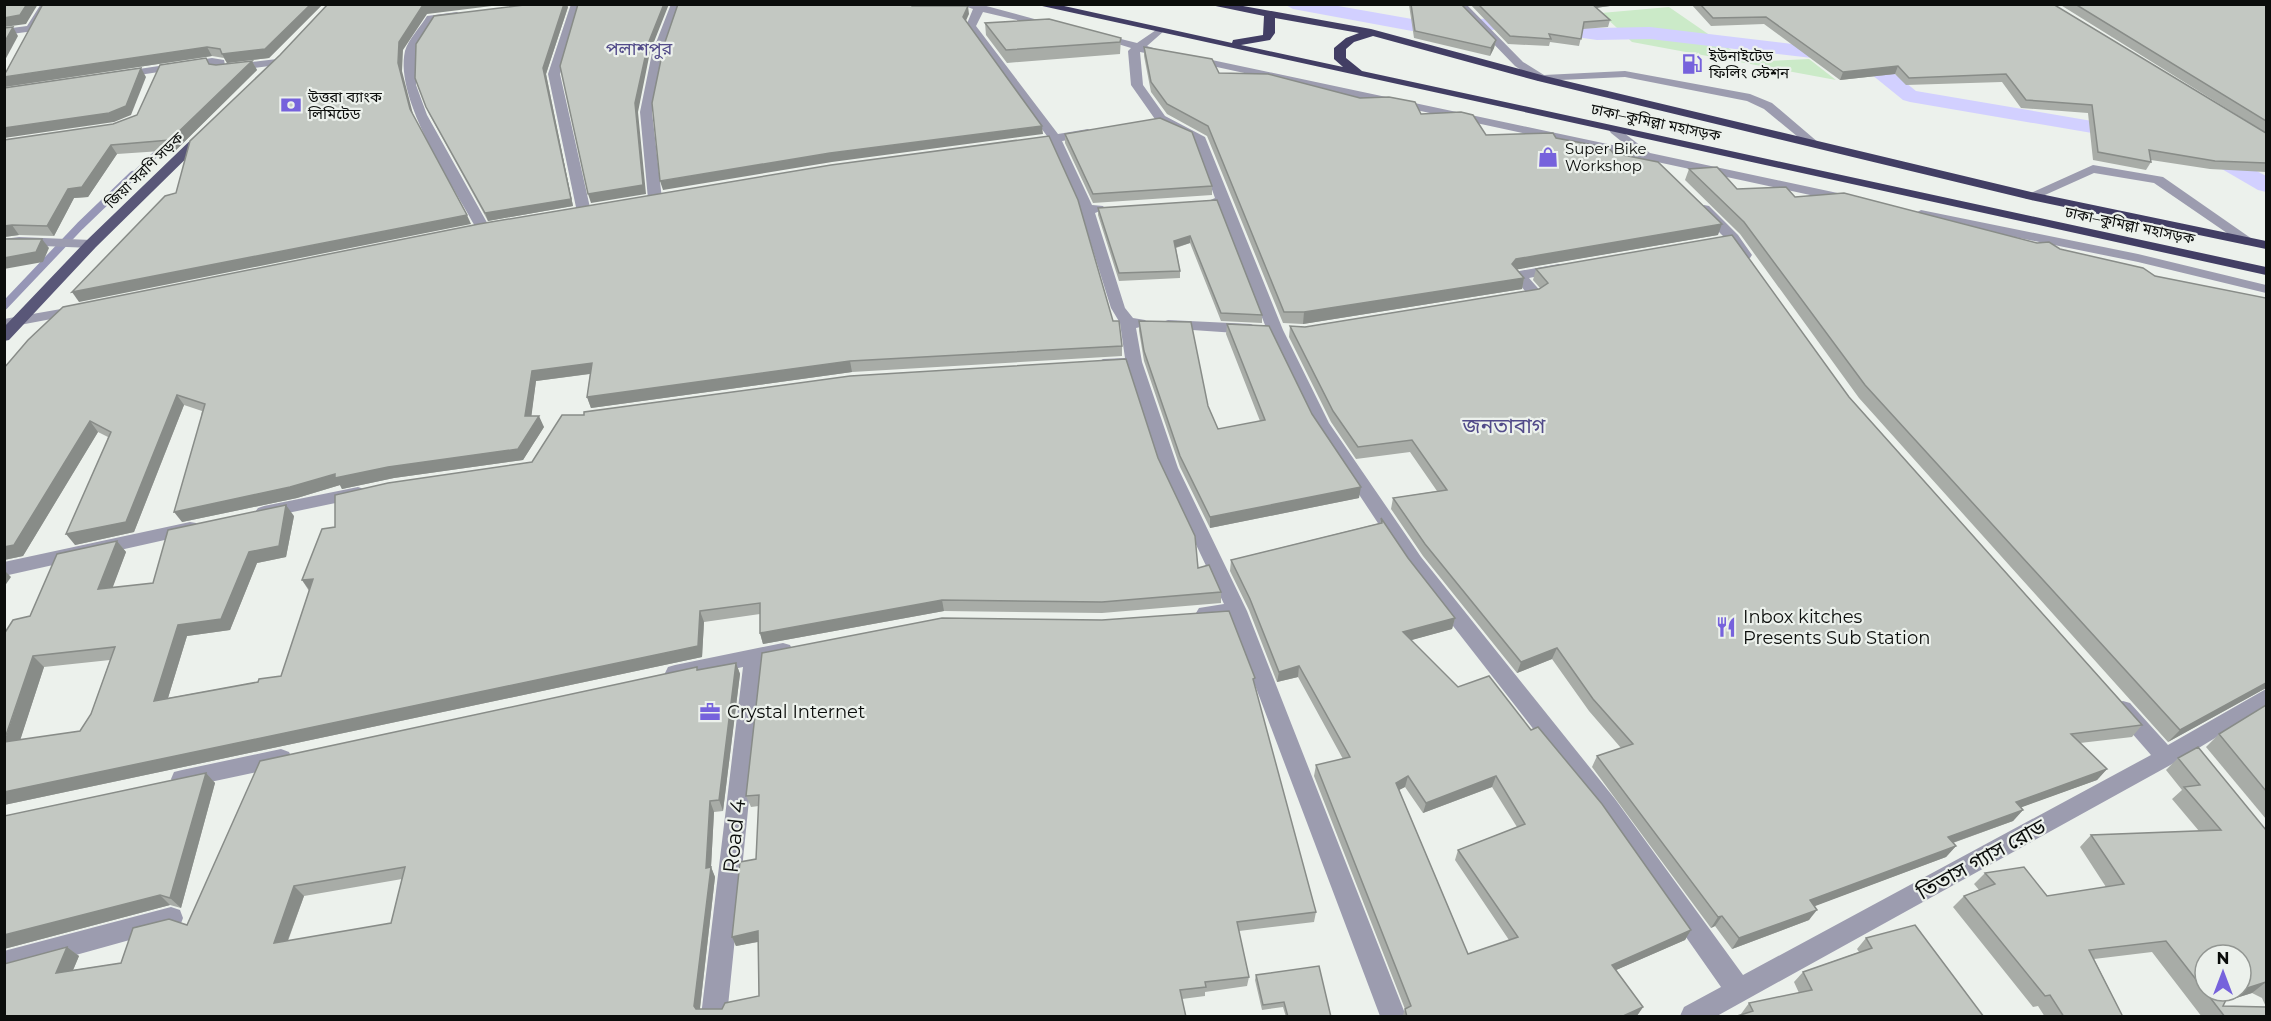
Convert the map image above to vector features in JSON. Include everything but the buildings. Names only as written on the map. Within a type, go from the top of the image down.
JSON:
[{"type":"highway","name":"ঢাকা–কুমিল্লা মহাসড়ক","points":[[1038,4],[1363,77],[2266,271]]},
{"type":"highway","name":"ঢাকা–কুমিল্লা মহাসড়ক","points":[[1211,4],[1371,32],[1542,79],[2031,196],[2266,245]]},
{"type":"highway","points":[[1216,43],[1256,41],[1266,38],[1270,33],[1269,14]]},
{"type":"highway","points":[[1363,77],[1340,58],[1340,48],[1350,40],[1371,32]]},
{"type":"main road","points":[[261,78],[281,58]]},
{"type":"main road","name":"জিয়া সরণি সড়ক","points":[[4,337],[11,323],[214,125]]},
{"type":"street","points":[[4,32],[27,34],[47,4]]},
{"type":"street","points":[[576,4],[554,74],[583,212]]},
{"type":"street","points":[[656,199],[646,112],[658,53],[676,4]]},
{"type":"street","points":[[964,4],[1141,46],[1161,53],[1855,201]]},
{"type":"street","points":[[1460,4],[1519,64],[1542,79],[1625,74],[1750,98],[1768,106],[1813,143]]},
{"type":"street","points":[[979,8],[971,26],[1055,139],[1087,209],[1118,308],[1128,323],[1134,362],[1169,468],[1237,611],[1393,1017]]},
{"type":"street","points":[[467,14],[432,18],[411,50],[410,85],[421,115],[483,228]]},
{"type":"street","points":[[1159,31],[1134,51],[1137,85],[1155,121],[1199,137],[1275,330],[1321,424],[1414,562],[1607,806],[1738,991]]},
{"type":"street","points":[[111,76],[156,74],[218,61],[218,69],[221,69],[281,58]]},
{"type":"street","points":[[1008,145],[1102,130]]},
{"type":"street","points":[[1615,130],[1650,156],[1675,181]]},
{"type":"street","points":[[2031,196],[2093,169],[2158,180],[2248,241]]},
{"type":"street","points":[[1692,197],[1733,238],[1754,267]]},
{"type":"street","points":[[1200,203],[1223,201]]},
{"type":"street","points":[[1087,209],[1110,208]]},
{"type":"street","points":[[1912,212],[2138,258],[2266,289]]},
{"type":"street","points":[[1711,242],[1733,238]]},
{"type":"street","points":[[4,243],[20,241],[92,244]]},
{"type":"street","points":[[1501,299],[1536,294],[1519,275],[1576,265]]},
{"type":"street","points":[[11,323],[87,308]]},
{"type":"street","points":[[1128,323],[1294,331]]},
{"type":"street","points":[[1087,365],[1134,362]]},
{"type":"street","points":[[249,515],[372,490]]},
{"type":"street","points":[[4,569],[205,524]]},
{"type":"street","points":[[1180,616],[1237,611]]},
{"type":"street","points":[[660,676],[799,648]]},
{"type":"street","name":"Road 4","points":[[714,1017],[754,656]]},
{"type":"street","points":[[2112,696],[2166,757]]},
{"type":"street","name":"তিতাস গ্যাস রোড","points":[[1693,1017],[2166,757],[2196,752],[2266,697]]},
{"type":"street","points":[[157,784],[297,754]]},
{"type":"street","points":[[4,963],[171,918]]},
{"type":"green space","points":[[1669,7],[1740,56],[1768,61],[1809,59],[1836,80],[1632,42],[1601,13]]},
{"type":"waterway","points":[[1293,4],[1412,25],[1469,26],[1513,22],[1597,34],[1650,33],[1850,57],[1873,66],[1910,96],[2133,134]]},
{"type":"waterway","points":[[132,177],[166,144]]},
{"type":"waterway","points":[[2204,149],[2266,185]]},
{"type":"waterway","points":[[4,306],[80,226],[133,175]]},
{"type":"place","name":"ইউনাইটেড ফিলিং স্টেশন","points":[[1692,64]]},
{"type":"place","name":"উত্তরা ব্যাংক লিমিটেড","points":[[291,105]]},
{"type":"place","name":"Super Bike Workshop","points":[[1548,157]]},
{"type":"place","name":"Inbox kitches Presents Sub Station","points":[[1726,627]]},
{"type":"place","name":"Crystal Internet","points":[[710,712]]},
{"type":"district","name":"পলাশপুর","points":[[639,49]]},
{"type":"district","name":"জনতাবাগ","points":[[1504,425]]}]
